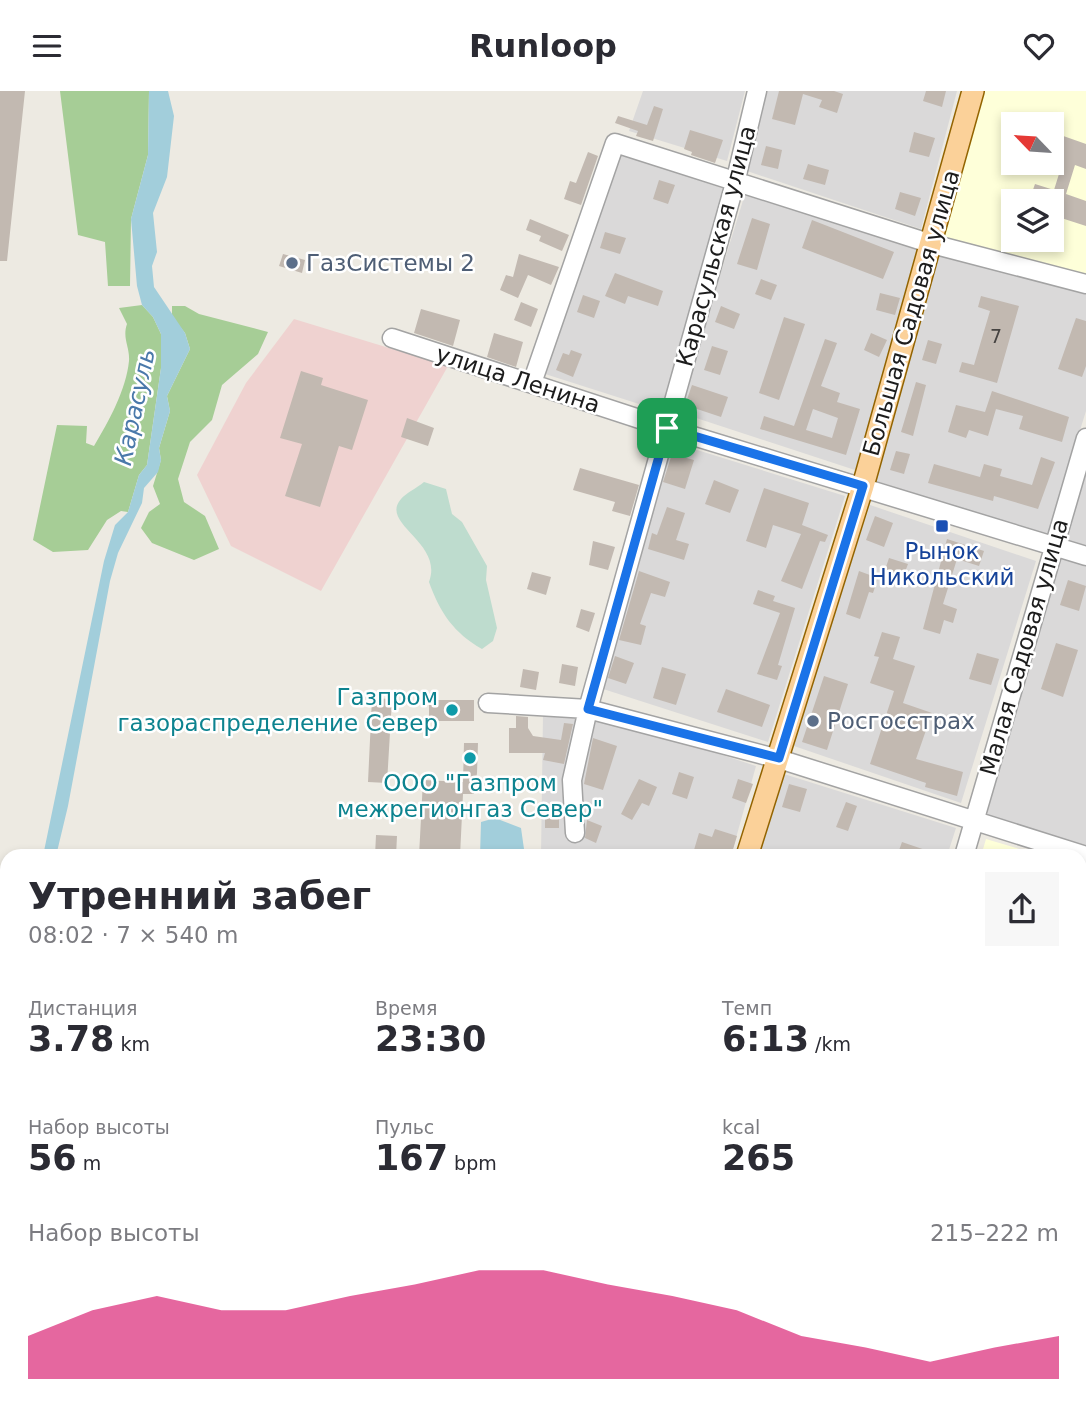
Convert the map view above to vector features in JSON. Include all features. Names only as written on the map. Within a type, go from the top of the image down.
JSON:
[{"type":"main road","name":"Большая Садовая улица","points":[[749,849],[863,486],[973,91]]},
{"type":"street","name":"Карасульская улица","points":[[575,833],[572,780],[588,709],[736,183],[757,91]]},
{"type":"street","points":[[532,383],[615,143],[932,244],[1086,284]]},
{"type":"street","name":"улица Ленина","points":[[391,338],[667,428],[1086,556]]},
{"type":"street","name":"Малая Садовая улица","points":[[966,849],[1052,545],[1086,438]]},
{"type":"street","points":[[488,703],[588,709],[779,758],[975,818],[1066,849]]},
{"type":"shaded area","points":[[643,91],[745,91],[727,161],[629,131]]},
{"type":"shaded area","points":[[766,91],[957,91],[921,229],[747,171]]},
{"type":"shaded area","points":[[980,91],[1086,91],[1086,276],[940,238]]},
{"type":"shaded area","points":[[621,154],[728,190],[661,411],[542,373]]},
{"type":"shaded area","points":[[745,194],[921,251],[855,470],[678,412]]},
{"type":"shaded area","points":[[937,254],[1086,294],[1086,411],[1047,536],[867,478]]},
{"type":"shaded area","points":[[294,319],[448,366],[321,591],[231,546],[197,475],[246,383]]},
{"type":"shaded area","points":[[668,441],[845,496],[768,742],[597,687]]},
{"type":"shaded area","points":[[1086,468],[1086,546],[1064,539]]},
{"type":"shaded area","points":[[424,482],[446,489],[452,514],[462,522],[487,566],[486,580],[497,628],[493,641],[482,649],[463,636],[443,613],[429,582],[431,568],[428,556],[398,517],[397,508],[401,499]]},
{"type":"shaded area","points":[[870,505],[1036,561],[961,803],[791,745]]},
{"type":"shaded area","points":[[1060,555],[1086,563],[1086,849],[981,817]]},
{"type":"shaded area","points":[[591,712],[756,766],[733,849],[541,849],[543,715]]},
{"type":"shaded area","points":[[784,774],[956,828],[949,849],[761,849]]},
{"type":"shaded area","points":[[986,839],[1020,849],[983,849]]},
{"type":"green space","points":[[60,91],[149,91],[148,155],[131,219],[130,286],[108,286],[105,242],[78,235]]},
{"type":"green space","points":[[142,305],[153,317],[161,334],[161,368],[147,465],[139,475],[128,512],[121,511],[107,520],[88,550],[53,552],[33,540],[57,425],[87,426],[86,443],[94,446],[116,405],[129,361],[125,334],[127,324],[119,308]]},
{"type":"green space","points":[[172,306],[185,306],[199,314],[268,332],[258,354],[222,385],[212,420],[190,442],[178,479],[184,502],[205,516],[219,549],[194,560],[152,543],[141,528],[149,512],[160,504],[153,486],[161,460],[159,448],[170,411],[167,396],[190,349],[185,333],[172,317]]},
{"type":"water","points":[[149,91],[168,91],[174,116],[167,177],[153,213],[157,252],[152,266],[154,287],[185,333],[190,349],[167,396],[170,411],[159,448],[161,460],[158,472],[144,488],[142,503],[118,553],[110,581],[58,849],[44,849],[104,561],[115,525],[128,512],[139,475],[147,465],[161,368],[161,334],[153,317],[142,305],[137,286],[131,219],[148,155]]},
{"type":"water","points":[[495,818],[521,828],[524,849],[480,849],[481,822]]},
{"type":"building","points":[[0,91],[25,91],[7,261],[0,261]]},
{"type":"building","points":[[779,91],[834,91],[843,94],[837,113],[819,107],[822,100],[803,94],[795,125],[772,119]]},
{"type":"building","points":[[926,91],[946,91],[942,107],[923,101]]},
{"type":"building","points":[[654,106],[663,109],[653,141],[636,136],[638,131],[615,123],[618,116],[647,125]]},
{"type":"building","points":[[690,130],[723,140],[715,163],[691,155],[692,152],[684,149]]},
{"type":"building","points":[[914,132],[935,138],[929,157],[909,152]]},
{"type":"building","points":[[1064,136],[1086,144],[1086,169],[1075,165],[1066,194],[1086,201],[1086,226],[1064,219],[1064,189],[1054,189],[1059,175],[1064,175]]},
{"type":"building","points":[[766,146],[782,150],[778,169],[761,165]]},
{"type":"building","points":[[588,152],[598,156],[581,205],[564,199],[570,181],[576,183]]},
{"type":"building","points":[[808,164],[829,170],[825,185],[803,179]]},
{"type":"building","points":[[659,180],[675,185],[668,204],[653,199]]},
{"type":"building","points":[[1035,184],[1051,189],[1033,189]]},
{"type":"building","points":[[900,192],[921,198],[915,216],[895,209]]},
{"type":"building","points":[[752,218],[770,224],[757,270],[737,264]]},
{"type":"building","points":[[530,219],[569,235],[562,251],[539,241],[541,236],[526,230]]},
{"type":"building","points":[[812,220],[894,252],[883,279],[802,248]]},
{"type":"building","points":[[605,232],[626,238],[620,254],[600,248]]},
{"type":"building","name":"ГазСистемы 2","points":[[283,254],[305,260],[302,273],[279,266]]},
{"type":"building","points":[[519,254],[559,267],[551,285],[528,275],[518,298],[500,290],[506,275],[513,277]]},
{"type":"building","points":[[615,273],[663,291],[658,306],[628,296],[625,304],[605,296]]},
{"type":"building","points":[[761,279],[777,285],[771,300],[755,294]]},
{"type":"building","points":[[880,293],[900,298],[895,315],[876,310]]},
{"type":"building","points":[[583,295],[600,301],[594,318],[577,312]]},
{"type":"building","points":[[981,296],[1019,306],[997,383],[959,372],[962,362],[974,365],[990,311],[978,307]]},
{"type":"building","points":[[521,302],[538,309],[531,327],[514,320]]},
{"type":"building","points":[[721,306],[740,314],[734,329],[715,322]]},
{"type":"building","points":[[421,309],[460,320],[453,346],[414,333]]},
{"type":"building","points":[[784,317],[805,324],[779,400],[759,393]]},
{"type":"building","points":[[1076,318],[1086,321],[1086,366],[1082,377],[1058,369]]},
{"type":"building","points":[[494,333],[523,342],[516,367],[487,357]]},
{"type":"building","points":[[871,333],[887,340],[879,357],[864,350]]},
{"type":"building","points":[[825,339],[837,343],[821,386],[840,393],[837,402],[860,409],[846,455],[760,429],[764,416],[794,426]],"holes":[[[813,409],[838,418],[832,438],[806,430]]]},
{"type":"building","points":[[928,340],[942,344],[936,364],[922,360]]},
{"type":"building","points":[[712,346],[728,351],[720,375],[704,370]]},
{"type":"building","points":[[571,350],[582,354],[573,377],[556,370],[563,353],[569,355]]},
{"type":"building","points":[[301,371],[323,378],[321,385],[368,400],[352,450],[339,446],[320,507],[285,496],[302,444],[280,438]]},
{"type":"building","points":[[916,382],[926,385],[913,436],[901,432]]},
{"type":"building","points":[[692,385],[728,397],[721,417],[685,405]]},
{"type":"building","points":[[992,391],[1069,417],[1062,442],[1019,429],[1023,416],[996,409],[988,436],[969,430],[966,438],[948,432],[956,405],[985,412]]},
{"type":"building","points":[[407,418],[434,428],[428,446],[401,437]]},
{"type":"building","points":[[896,451],[910,454],[904,474],[890,470]]},
{"type":"building","points":[[672,454],[694,460],[685,489],[663,482]]},
{"type":"building","points":[[1041,457],[1055,462],[1038,509],[994,496],[993,501],[928,483],[934,464],[980,477],[984,464],[1002,469],[1000,476],[1032,485]]},
{"type":"building","points":[[580,468],[639,485],[630,516],[612,511],[615,502],[573,490]]},
{"type":"building","points":[[714,480],[739,490],[730,513],[705,504]]},
{"type":"building","points":[[764,488],[809,503],[802,525],[828,535],[825,542],[820,541],[802,589],[781,581],[801,534],[773,525],[766,548],[746,541]]},
{"type":"building","points":[[667,507],[685,513],[676,540],[689,544],[684,560],[648,549],[652,533],[657,535]]},
{"type":"building","points":[[875,516],[893,523],[884,547],[866,540]]},
{"type":"building","points":[[947,539],[984,551],[979,566],[957,559],[943,604],[957,609],[953,623],[944,620],[940,634],[923,629]]},
{"type":"building","points":[[593,541],[615,547],[608,570],[589,565]]},
{"type":"building","points":[[889,558],[908,564],[902,580],[884,573]]},
{"type":"building","points":[[639,571],[670,582],[665,597],[651,593],[640,624],[646,626],[641,645],[619,640]]},
{"type":"building","points":[[859,571],[878,578],[873,593],[869,592],[860,619],[846,614]]},
{"type":"building","points":[[532,572],[551,577],[546,595],[527,589]]},
{"type":"building","points":[[1068,580],[1086,586],[1079,611],[1060,605]]},
{"type":"building","points":[[758,590],[775,596],[773,601],[795,608],[778,665],[782,666],[777,680],[757,674],[780,613],[753,604]]},
{"type":"building","points":[[581,609],[595,613],[589,632],[576,627]]},
{"type":"building","points":[[882,632],[900,637],[893,659],[915,666],[903,703],[932,713],[916,759],[963,772],[957,796],[925,787],[926,783],[870,764],[894,691],[870,683],[879,657],[874,656]]},
{"type":"building","points":[[1056,643],[1078,650],[1063,697],[1041,689]]},
{"type":"building","points":[[977,653],[999,659],[991,685],[969,679]]},
{"type":"building","points":[[615,656],[634,663],[626,684],[608,678]]},
{"type":"building","points":[[562,664],[578,667],[575,686],[559,683]]},
{"type":"building","points":[[662,667],[686,674],[676,705],[653,698]]},
{"type":"building","points":[[523,669],[539,672],[536,690],[520,687]]},
{"type":"building","points":[[824,676],[848,684],[827,750],[802,742]]},
{"type":"building","points":[[726,689],[770,705],[762,727],[717,712]]},
{"type":"building","points":[[372,698],[392,699],[387,783],[368,782]]},
{"type":"building","name":"Газпром газораспределение Север","points":[[429,700],[474,700],[474,721],[429,721]]},
{"type":"building","points":[[516,716],[528,717],[528,728],[533,736],[561,740],[564,723],[573,724],[564,764],[543,760],[545,753],[509,753],[509,728],[516,728]]},
{"type":"building","points":[[593,738],[617,746],[603,790],[584,784]]},
{"type":"building","points":[[464,743],[478,743],[474,794],[463,794],[460,849],[419,849],[423,780],[463,782]]},
{"type":"building","points":[[679,772],[694,777],[687,799],[672,794]]},
{"type":"building","points":[[639,779],[657,787],[649,806],[642,803],[632,820],[621,814]]},
{"type":"building","points":[[738,779],[753,784],[746,803],[732,798]]},
{"type":"building","points":[[789,784],[807,789],[800,812],[782,807]]},
{"type":"building","points":[[846,802],[857,806],[848,831],[836,827]]},
{"type":"building","points":[[545,806],[559,807],[559,828],[545,828]]},
{"type":"building","points":[[587,820],[602,826],[596,843],[585,838]]},
{"type":"building","points":[[715,829],[737,836],[733,849],[694,849],[699,833],[712,837]]},
{"type":"building","points":[[376,835],[397,836],[396,849],[375,849]]},
{"type":"building","points":[[902,842],[922,849],[900,849]]},
{"type":"place","name":"ГазСистемы 2","points":[[292,263]]},
{"type":"place","name":"Рынок Никольский","points":[[942,526]]},
{"type":"place","name":"Газпром газораспределение Север","points":[[452,710]]},
{"type":"place","name":"Росгосстрах","points":[[813,721]]},
{"type":"place","name":"ООО \"Газпром межрегионгаз Север\"","points":[[470,758]]},
{"type":"route","points":[[667,428],[863,486],[779,758],[588,709],[667,428]]},
{"type":"water label","name":"Карасуль","points":[[135,407]]}]
